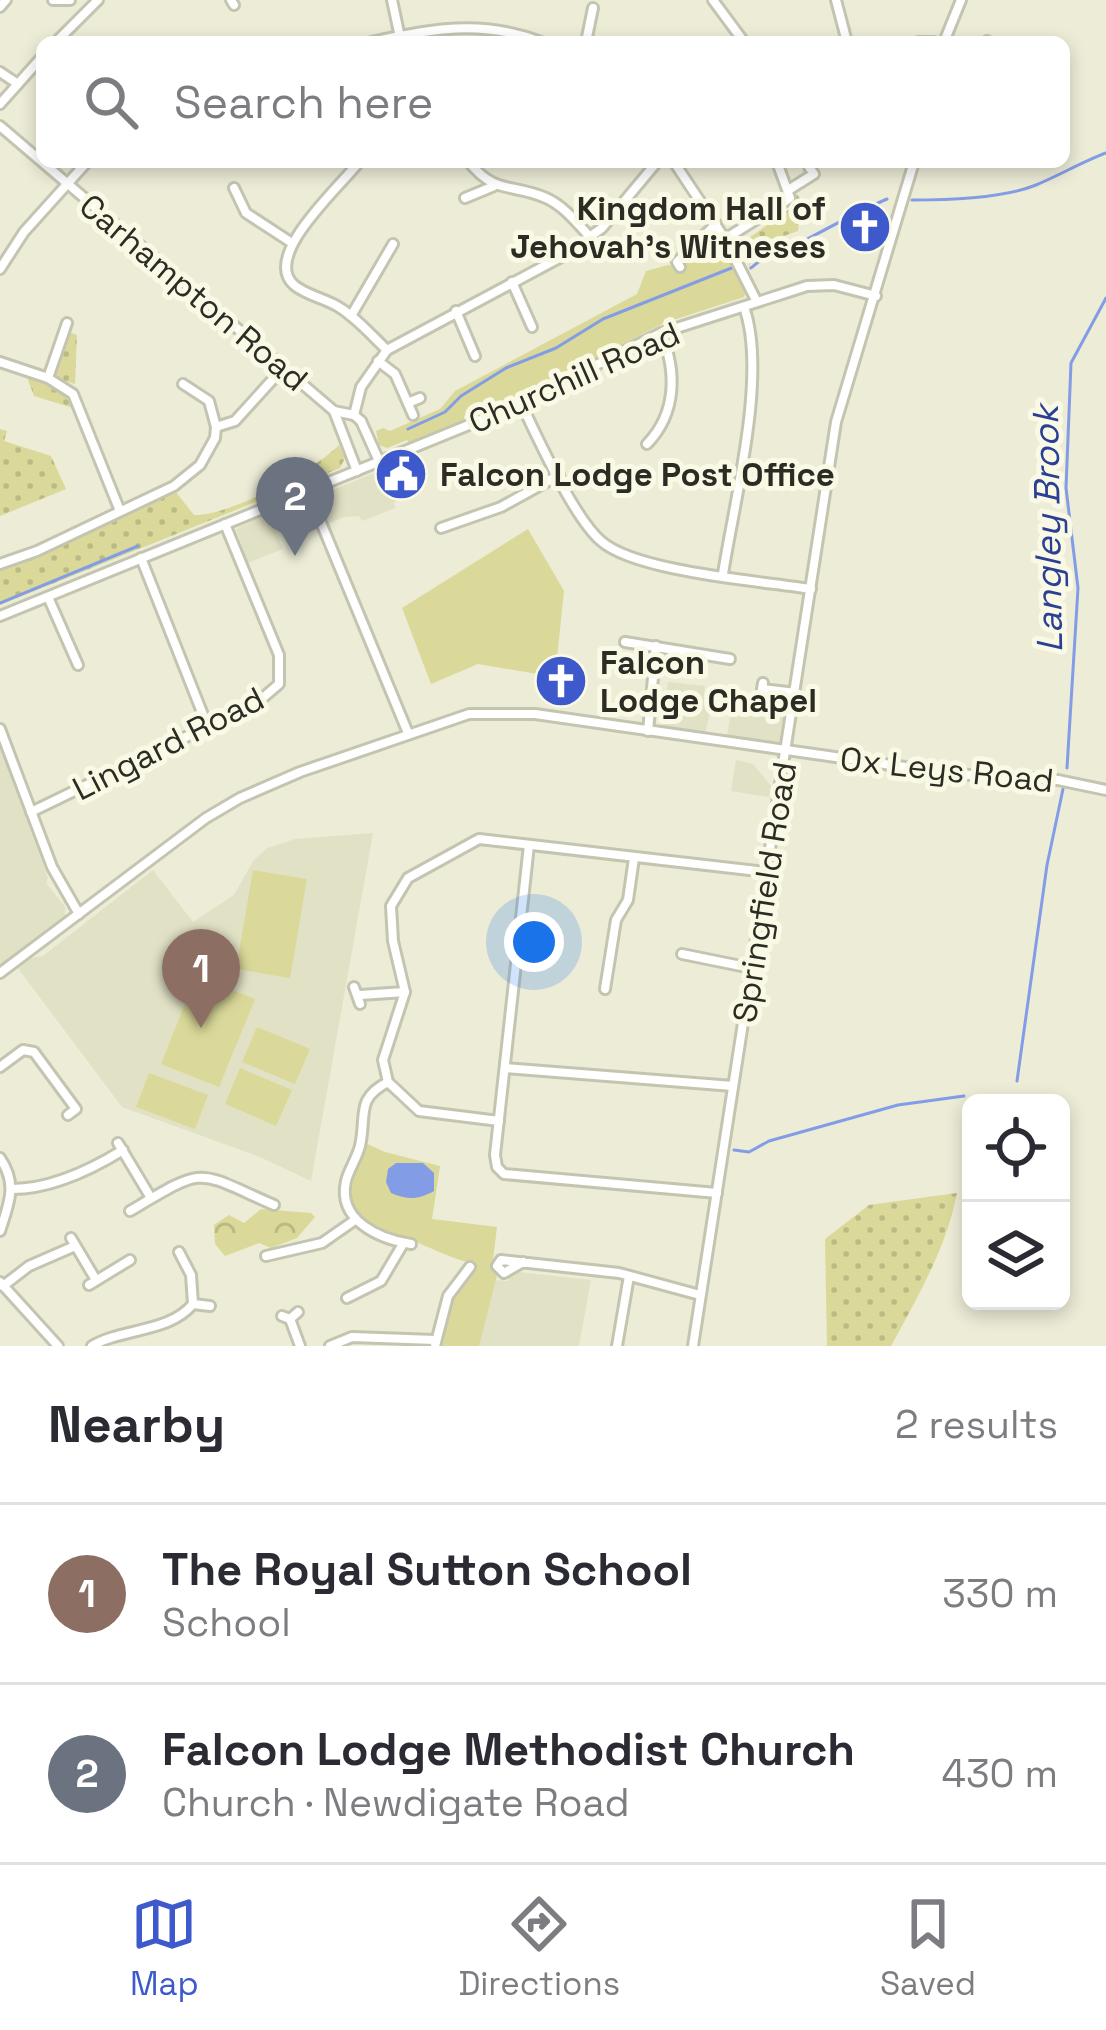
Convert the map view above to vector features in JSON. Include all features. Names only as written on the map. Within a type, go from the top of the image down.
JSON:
[{"type":"street","points":[[53,0],[70,0]]},
{"type":"street","points":[[62,36],[98,0]]},
{"type":"street","points":[[392,0],[400,36]]},
{"type":"street","points":[[713,0],[740,36]]},
{"type":"street","points":[[836,0],[846,36]]},
{"type":"street","points":[[946,36],[961,0]]},
{"type":"street","points":[[587,36],[593,8]]},
{"type":"street","points":[[411,36],[438,28],[482,26],[519,36]]},
{"type":"street","points":[[0,104],[36,63]]},
{"type":"street","points":[[0,72],[17,84]]},
{"type":"street","name":"Carhampton Road","points":[[0,126],[36,158]]},
{"type":"street","name":"Carhampton Road","points":[[47,168],[334,411],[355,417],[361,387],[387,350]]},
{"type":"street","points":[[0,268],[80,168]]},
{"type":"street","points":[[354,168],[292,242],[283,267],[290,281],[351,316],[387,350],[590,237],[653,168]]},
{"type":"street","points":[[475,168],[494,187]]},
{"type":"street","points":[[678,168],[725,239],[758,302]]},
{"type":"street","points":[[725,239],[785,205],[790,189],[780,168]]},
{"type":"street","points":[[790,189],[814,174],[810,168]]},
{"type":"street","name":"Springfield Road","points":[[693,1346],[836,422],[912,168]]},
{"type":"street","points":[[464,198],[494,187],[546,198],[590,237]]},
{"type":"street","points":[[234,188],[246,213],[292,242]]},
{"type":"street","points":[[680,267],[677,262],[716,224]]},
{"type":"street","points":[[351,316],[393,244]]},
{"type":"street","points":[[512,282],[532,327]]},
{"type":"street","name":"Churchill Road","points":[[308,490],[521,403],[661,334],[818,285],[876,296]]},
{"type":"street","points":[[723,574],[751,382],[744,307]]},
{"type":"street","points":[[455,311],[474,342],[475,356]]},
{"type":"street","points":[[48,378],[67,323]]},
{"type":"street","points":[[647,443],[662,428],[673,379],[661,334]]},
{"type":"street","points":[[0,362],[48,378],[73,394],[120,512]]},
{"type":"street","points":[[378,362],[395,374],[413,416]]},
{"type":"street","points":[[217,427],[235,421],[283,368]]},
{"type":"street","points":[[0,564],[191,475],[217,427],[209,401],[183,384]]},
{"type":"street","points":[[408,403],[420,398]]},
{"type":"street","points":[[521,403],[589,529],[614,550],[662,565],[811,589]]},
{"type":"street","name":"Carhampton Road","points":[[334,411],[358,471]]},
{"type":"street","points":[[355,417],[357,434],[342,429],[355,417]]},
{"type":"street","points":[[355,417],[379,461]]},
{"type":"street","points":[[441,528],[500,507],[559,475]]},
{"type":"street","points":[[0,616],[308,490],[409,733]]},
{"type":"street","name":"Lingard Road","points":[[31,812],[266,697],[279,684],[279,655],[225,524]]},
{"type":"street","points":[[141,559],[207,725]]},
{"type":"street","points":[[49,597],[78,665]]},
{"type":"street","points":[[625,642],[730,658]]},
{"type":"street","points":[[649,731],[656,646]]},
{"type":"street","points":[[763,683],[762,688],[796,693]]},
{"type":"street","name":"Ox Leys Road","points":[[0,973],[222,808],[300,772],[469,714],[498,711],[990,778],[1078,782],[1106,790]]},
{"type":"street","points":[[0,729],[52,867],[80,914]]},
{"type":"street","points":[[499,1120],[419,1111],[388,1082],[383,1060],[405,992],[391,927],[391,906],[400,887],[469,842],[486,839],[766,872]]},
{"type":"street","points":[[530,845],[495,1163],[505,1174],[717,1193]]},
{"type":"street","points":[[604,983],[616,920],[628,900],[634,857]]},
{"type":"street","points":[[690,968],[687,954],[751,968]]},
{"type":"street","points":[[358,995],[405,992]]},
{"type":"street","points":[[0,1067],[23,1050],[34,1052],[76,1109],[68,1115]]},
{"type":"street","points":[[506,1068],[733,1086]]},
{"type":"street","points":[[347,1298],[386,1276],[407,1244],[355,1220],[347,1202],[346,1181],[360,1145],[365,1100],[388,1082]]},
{"type":"street","points":[[12,1189],[42,1188],[92,1169],[120,1147],[151,1198]]},
{"type":"street","points":[[0,1231],[12,1189],[0,1159],[10,1152]]},
{"type":"street","points":[[189,1165],[192,1176]]},
{"type":"street","points":[[130,1211],[192,1176],[218,1178],[257,1202],[274,1205]]},
{"type":"street","points":[[264,1257],[322,1243],[355,1220]]},
{"type":"street","points":[[58,1346],[2,1284],[73,1242],[92,1283],[130,1260]]},
{"type":"street","points":[[180,1258],[191,1275],[194,1304]]},
{"type":"street","points":[[330,1346],[352,1337],[435,1343],[448,1296],[468,1270],[454,1262]]},
{"type":"street","points":[[524,1262],[629,1276],[701,1295]]},
{"type":"street","points":[[617,1346],[629,1276]]},
{"type":"street","points":[[358,1295],[362,1307]]},
{"type":"street","points":[[92,1346],[109,1336],[132,1334],[182,1315],[194,1304],[210,1306]]},
{"type":"street","points":[[290,1316],[300,1346]]},
{"type":"shaded area","points":[[413,457],[426,486],[394,502],[395,508],[362,521],[359,516],[329,523],[318,496]]},
{"type":"shaded area","points":[[269,513],[283,549],[248,563],[236,529]]},
{"type":"shaded area","points":[[668,682],[705,686],[704,695],[714,697],[705,733],[661,727]]},
{"type":"shaded area","points":[[732,706],[788,715],[782,743],[727,736]]},
{"type":"shaded area","points":[[0,747],[46,883],[65,907],[65,917],[0,965]]},
{"type":"shaded area","points":[[736,760],[753,764],[771,786],[769,797],[731,791]]},
{"type":"shaded area","points":[[373,833],[311,1181],[260,1157],[122,1107],[17,967],[29,958],[43,956],[153,870],[193,922],[234,895],[253,861],[267,848],[295,839]]},
{"type":"shaded area","points":[[518,1272],[591,1280],[579,1346],[479,1346],[494,1280],[508,1281]]},
{"type":"green space","points":[[797,194],[804,205],[798,231],[752,251],[749,271],[749,238],[791,208]]},
{"type":"green space","points":[[711,232],[746,290],[744,297],[664,323],[500,407],[497,403],[464,416],[409,444],[407,440],[387,448],[379,445],[376,431],[390,431],[440,409],[455,391],[637,294],[646,271],[668,265],[685,268],[683,260]]},
{"type":"green space","points":[[69,332],[77,335],[75,384],[54,373]]},
{"type":"green space","points":[[27,377],[61,390],[73,408],[34,396]]},
{"type":"green space","points":[[0,429],[7,431],[4,441],[51,456],[66,489],[0,516]]},
{"type":"green space","points":[[339,445],[345,458],[340,468],[0,605],[0,568],[175,491],[194,515],[228,508],[292,479]]},
{"type":"green space","points":[[528,529],[564,591],[555,677],[478,664],[431,684],[402,608]]},
{"type":"green space","points":[[253,870],[307,879],[290,978],[236,969]]},
{"type":"green space","points":[[196,976],[255,999],[219,1087],[161,1064]]},
{"type":"green space","points":[[257,1027],[310,1049],[295,1084],[242,1062]]},
{"type":"green space","points":[[240,1068],[292,1090],[276,1126],[225,1104]]},
{"type":"green space","points":[[149,1073],[208,1095],[195,1129],[136,1107]]},
{"type":"green space","points":[[365,1143],[440,1166],[432,1219],[497,1227],[492,1268],[497,1276],[479,1346],[440,1346],[452,1298],[474,1269],[471,1263],[371,1223],[354,1206],[353,1182]]},
{"type":"green space","points":[[957,1193],[938,1253],[891,1346],[827,1346],[825,1239],[869,1205]]},
{"type":"green space","points":[[261,1209],[315,1217],[297,1238],[271,1248],[259,1243],[225,1256],[215,1244],[214,1225],[229,1215],[244,1223]]},
{"type":"water","points":[[396,1163],[423,1163],[434,1173],[434,1191],[413,1198],[391,1193],[388,1169]]},
{"type":"waterway","points":[[912,200],[1008,193],[1106,153]]},
{"type":"waterway","points":[[751,268],[887,199]]},
{"type":"waterway","points":[[408,429],[445,412],[461,396],[506,368],[556,348],[603,319],[734,267]]},
{"type":"waterway","name":"Langley Brook","points":[[1067,768],[1078,588],[1066,488],[1071,363],[1106,298]]},
{"type":"waterway","points":[[0,603],[138,546]]},
{"type":"waterway","name":"Langley Brook","points":[[1017,1081],[1047,865],[1063,789]]},
{"type":"waterway","points":[[734,1150],[749,1152],[769,1141],[898,1105],[962,1096]]},
{"type":"place","name":"Kingdom Hall of Jehovah's Witneses","points":[[865,227]]},
{"type":"place","name":"Falcon Lodge Post Office","points":[[401,474]]},
{"type":"place","name":"Falcon Lodge Methodist Church","points":[[295,556]]},
{"type":"place","name":"Falcon Lodge Chapel","points":[[561,681]]},
{"type":"place","name":"The Royal Sutton School","points":[[201,1028]]}]
